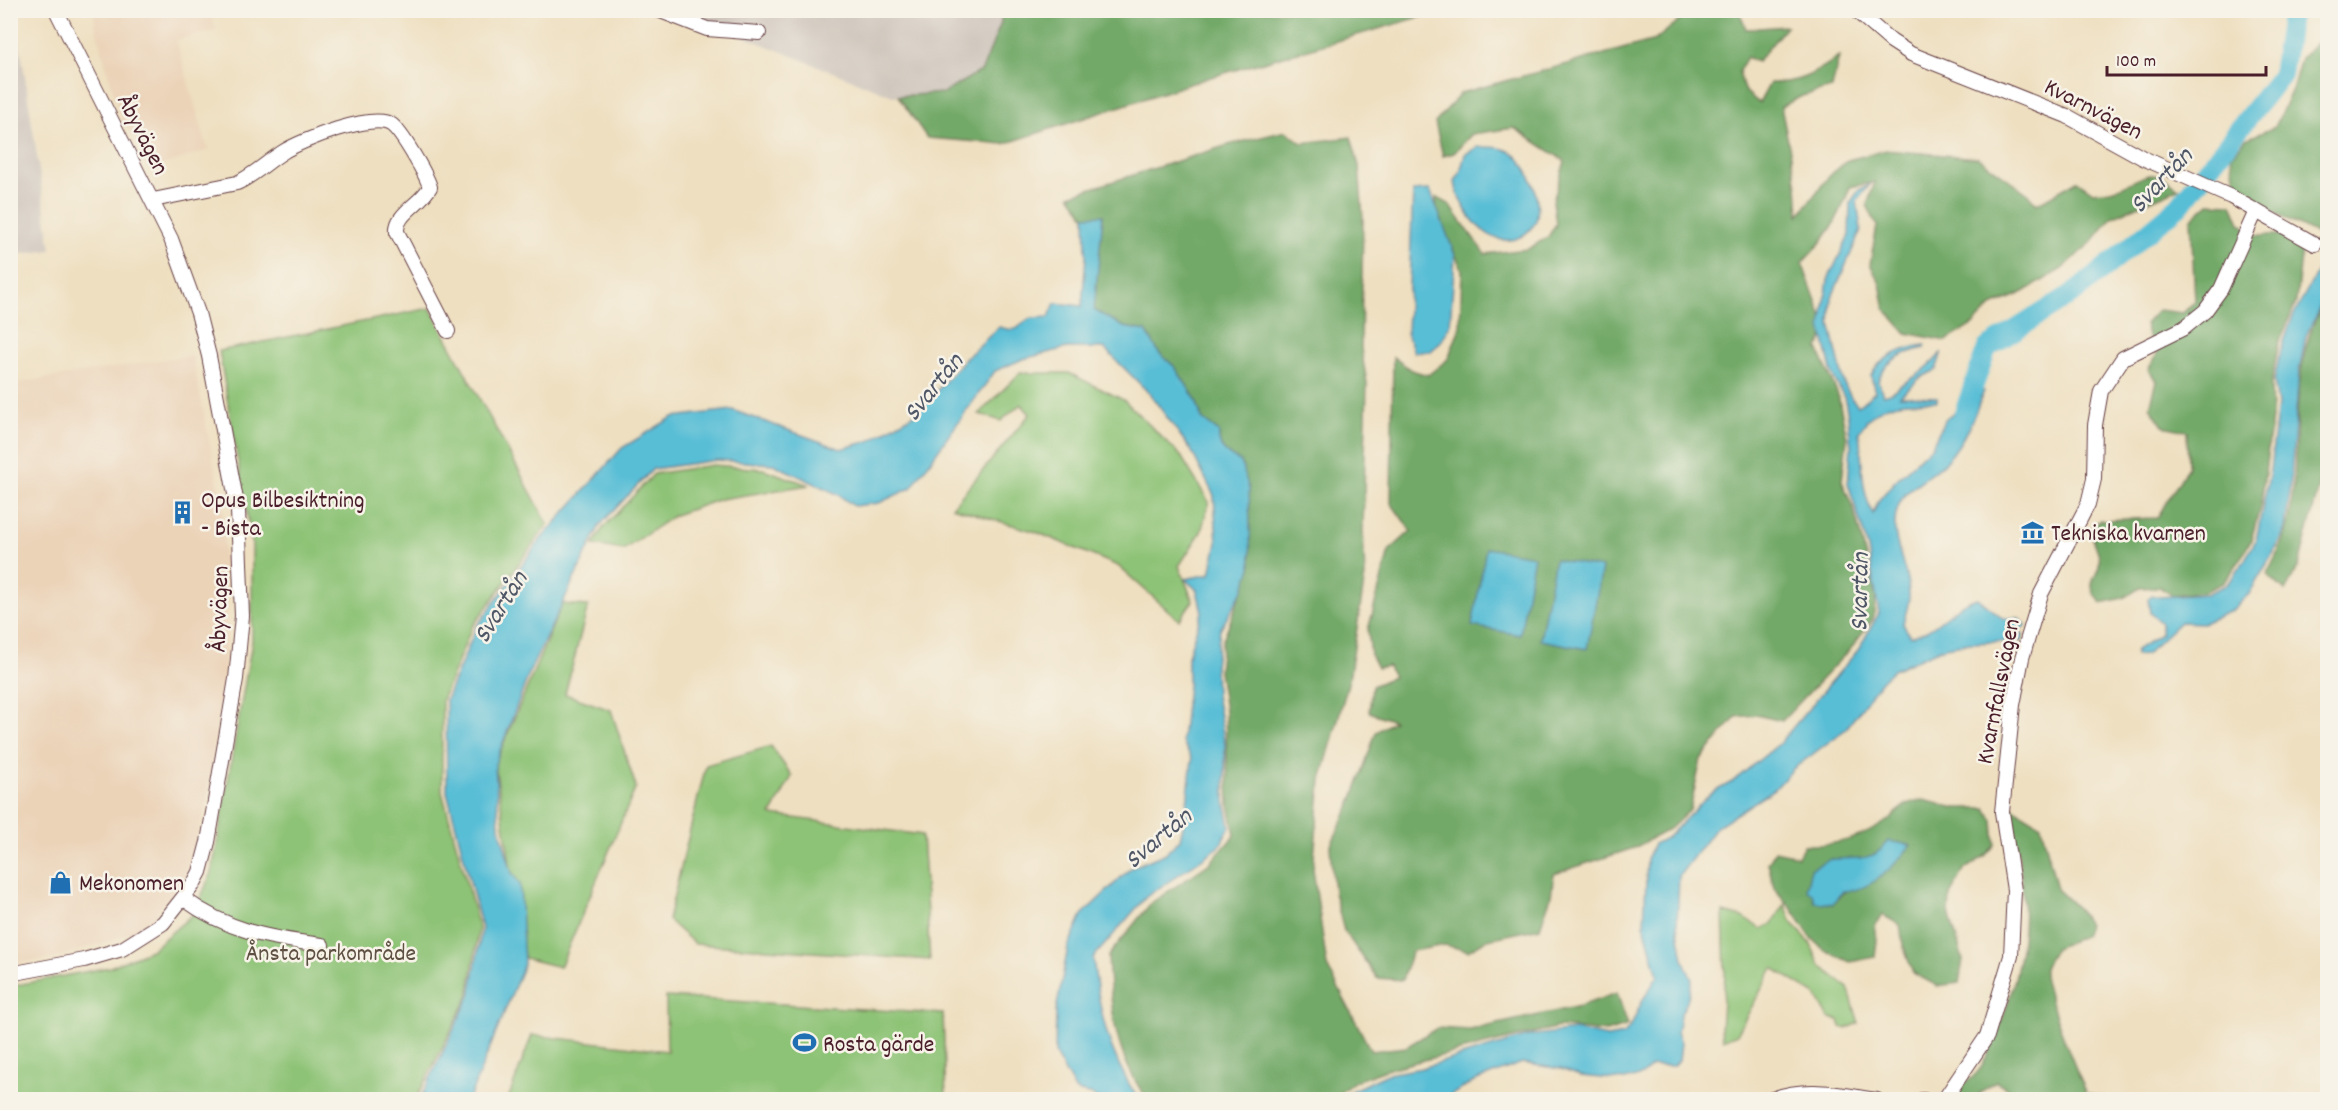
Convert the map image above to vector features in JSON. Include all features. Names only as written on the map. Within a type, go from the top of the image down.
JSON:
[{"type":"street","name":"Åbyvägen","points":[[10,974],[84,960],[122,949],[163,923],[183,898],[200,872],[210,830],[239,660],[242,567],[238,510],[206,339],[190,284],[153,200],[56,10]]},
{"type":"street","points":[[658,10],[707,29],[759,33]]},
{"type":"street","name":"Kvarnvägen","points":[[1855,10],[1891,41],[1911,54],[2049,107],[2150,161],[2231,196],[2315,243]]},
{"type":"street","points":[[153,200],[237,183],[249,177],[282,152],[324,133],[381,122],[391,124],[426,174],[430,187],[424,199],[402,216],[396,225],[397,232],[448,331]]},
{"type":"street","name":"Kvarnfallsvägen","points":[[1944,1100],[1988,1036],[2011,956],[2014,897],[2002,812],[2013,705],[2022,658],[2041,594],[2088,504],[2094,479],[2095,425],[2101,391],[2123,358],[2184,328],[2205,311],[2221,289],[2256,211]]},
{"type":"street","points":[[183,898],[209,917],[227,925],[284,939],[322,945]]},
{"type":"street","points":[[1770,1100],[1800,1092],[1822,1091],[1877,1100]]},
{"type":"shaded area","points":[[10,11],[15,11],[51,250],[11,255]]},
{"type":"shaded area","points":[[93,11],[210,11],[216,31],[176,40],[208,150],[159,166],[121,120]]},
{"type":"shaded area","points":[[679,11],[1001,11],[1001,23],[982,70],[944,93],[893,96]]},
{"type":"shaded area","points":[[192,355],[223,509],[227,651],[206,805],[184,878],[145,928],[57,958],[11,964],[11,384]]},
{"type":"green space","points":[[1001,10],[1441,11],[1211,77],[1004,144],[927,138],[898,96],[944,93],[982,70],[1001,23]]},
{"type":"green space","points":[[1709,11],[1739,11],[1746,29],[1787,26],[1757,62],[1747,57],[1739,71],[1744,90],[1759,103],[1770,83],[1799,79],[1839,57],[1832,88],[1802,96],[1781,107],[1797,185],[1799,215],[1829,176],[1848,160],[1886,150],[1979,158],[2027,193],[2037,204],[2077,181],[2093,192],[2115,189],[2142,177],[2154,175],[2179,188],[2112,217],[2092,242],[2062,269],[2024,292],[1992,306],[1974,324],[1946,341],[1906,333],[1885,309],[1880,284],[1870,264],[1877,226],[1867,205],[1875,182],[1850,187],[1831,228],[1802,263],[1826,328],[1818,349],[1838,395],[1847,439],[1842,481],[1854,510],[1876,597],[1873,619],[1853,646],[1782,721],[1756,715],[1736,717],[1701,759],[1690,810],[1670,829],[1634,848],[1554,874],[1551,896],[1540,928],[1488,939],[1468,951],[1445,945],[1412,951],[1402,980],[1377,978],[1344,931],[1334,892],[1330,847],[1352,801],[1376,732],[1394,721],[1369,712],[1372,686],[1393,677],[1388,666],[1377,668],[1371,656],[1368,630],[1389,551],[1411,531],[1391,503],[1393,357],[1411,370],[1428,375],[1448,359],[1460,327],[1462,270],[1437,213],[1436,197],[1449,204],[1485,254],[1528,249],[1548,237],[1556,224],[1553,201],[1565,161],[1514,128],[1472,134],[1454,153],[1443,156],[1435,123],[1461,93],[1655,40],[1686,15]]},
{"type":"green space","points":[[2317,42],[2327,45],[2325,155],[2327,240],[2240,194],[2235,182],[2231,156],[2246,139],[2275,127],[2293,87],[2301,58]]},
{"type":"green space","points":[[1286,131],[1302,143],[1351,137],[1359,166],[1363,218],[1361,349],[1367,383],[1363,530],[1365,576],[1349,680],[1321,780],[1313,869],[1327,966],[1371,1051],[1406,1047],[1437,1028],[1470,1030],[1580,1006],[1617,993],[1628,1025],[1607,1032],[1559,1027],[1392,1068],[1355,1081],[1332,1099],[1147,1099],[1127,1065],[1116,1031],[1108,956],[1151,903],[1210,863],[1235,835],[1229,805],[1225,711],[1219,671],[1222,642],[1251,568],[1241,462],[1221,447],[1219,432],[1202,419],[1196,400],[1175,367],[1159,353],[1146,331],[1124,327],[1093,310],[1103,216],[1085,216],[1070,195],[1228,145]]},
{"type":"green space","points":[[2209,203],[2232,204],[2240,223],[2256,235],[2281,235],[2302,247],[2296,302],[2278,346],[2271,385],[2272,417],[2261,504],[2251,540],[2223,583],[2203,592],[2172,595],[2159,587],[2140,588],[2123,598],[2102,603],[2092,589],[2098,570],[2099,556],[2090,528],[2100,520],[2157,518],[2188,467],[2187,431],[2163,426],[2150,407],[2157,381],[2148,370],[2159,351],[2148,336],[2145,324],[2158,310],[2183,313],[2195,301],[2191,219]]},
{"type":"green space","points":[[2327,298],[2327,455],[2299,566],[2285,591],[2267,574],[2287,530],[2293,495],[2297,408],[2305,351],[2314,324]]},
{"type":"green space","name":"Ånsta parkområde","points":[[430,308],[548,524],[472,627],[442,700],[442,792],[479,928],[468,997],[416,1099],[11,1100],[11,986],[110,967],[151,950],[193,914],[212,872],[252,642],[252,543],[219,351]]},
{"type":"green space","points":[[1020,373],[1069,373],[1124,400],[1181,456],[1209,502],[1201,532],[1179,566],[1193,601],[1179,620],[1118,566],[1036,532],[952,507],[1030,414],[1021,404],[1001,421],[979,414]]},
{"type":"green space","points":[[713,465],[763,469],[809,485],[721,499],[675,515],[623,550],[593,545],[603,528],[654,474]]},
{"type":"green space","points":[[562,604],[588,606],[565,694],[611,710],[636,787],[560,967],[524,958],[495,764]]},
{"type":"green space","points":[[771,746],[792,776],[771,815],[922,835],[930,960],[695,944],[668,920],[706,765]]},
{"type":"green space","points":[[1923,800],[1956,808],[1986,808],[1993,821],[1995,845],[1985,856],[1965,869],[1950,895],[1949,913],[1963,960],[1959,983],[1937,986],[1913,973],[1903,945],[1900,925],[1883,915],[1875,924],[1877,940],[1875,957],[1850,962],[1824,950],[1810,936],[1774,888],[1768,863],[1775,851],[1798,856],[1804,845],[1836,843],[1856,837],[1884,823],[1915,801]],"holes":[[[1882,851],[1833,904],[1815,902],[1814,894],[1830,859],[1864,860]]]},
{"type":"green space","points":[[2010,806],[2041,825],[2057,889],[2078,909],[2088,924],[2084,936],[2055,948],[2044,969],[2048,992],[2076,1069],[2087,1093],[2106,1098],[2130,1099],[2024,1099],[1996,1081],[1972,1099],[1951,1099],[1982,1066],[2003,1018],[2018,964],[2024,915],[2020,868]]},
{"type":"green space","points":[[1785,904],[1791,921],[1810,943],[1820,965],[1848,988],[1859,1023],[1846,1029],[1841,1027],[1839,1020],[1829,1018],[1816,995],[1773,968],[1737,1034],[1723,1040],[1721,1029],[1725,975],[1723,912],[1743,917],[1761,929],[1772,924]]},
{"type":"green space","name":"Rosta gärde","points":[[666,997],[943,1014],[946,1099],[508,1099],[532,1035],[667,1051]]},
{"type":"water","points":[[1478,147],[1510,151],[1520,159],[1530,177],[1537,199],[1537,219],[1521,237],[1508,240],[1495,238],[1473,220],[1464,207],[1455,181],[1460,173],[1465,154]]},
{"type":"water","points":[[1870,184],[1857,201],[1861,230],[1832,297],[1830,323],[1844,384],[1858,406],[1875,392],[1871,376],[1886,358],[1910,348],[1925,345],[1925,348],[1910,352],[1890,362],[1878,381],[1883,395],[1892,392],[1920,373],[1942,352],[1936,370],[1920,378],[1900,396],[1937,397],[1937,401],[1892,404],[1874,413],[1859,432],[1864,484],[1873,514],[1879,500],[1894,482],[1932,446],[1945,419],[1958,409],[1970,389],[1984,391],[1959,445],[1941,466],[1907,493],[1898,507],[1895,518],[1896,540],[1909,593],[1903,624],[1910,636],[1920,633],[1968,601],[1978,598],[2003,619],[2019,618],[2026,625],[2024,628],[2015,630],[2023,635],[2022,641],[1970,643],[1945,647],[1893,670],[1881,681],[1846,729],[1793,769],[1775,789],[1716,827],[1679,876],[1677,925],[1683,959],[1692,980],[1687,1002],[1680,1015],[1677,1032],[1681,1043],[1679,1060],[1674,1066],[1653,1066],[1642,1075],[1625,1080],[1580,1076],[1561,1069],[1522,1063],[1477,1080],[1444,1099],[1340,1100],[1353,1090],[1388,1074],[1422,1068],[1528,1036],[1575,1030],[1607,1037],[1624,1034],[1632,1024],[1642,1001],[1658,976],[1644,925],[1647,859],[1654,844],[1668,837],[1710,794],[1732,782],[1779,744],[1858,650],[1879,613],[1868,548],[1848,483],[1851,447],[1845,399],[1832,374],[1821,327],[1828,280],[1849,235],[1850,203],[1859,190]]},
{"type":"water","points":[[1430,190],[1455,255],[1450,325],[1442,340],[1431,351],[1414,352],[1407,334],[1413,191]]},
{"type":"water","points":[[1103,215],[1094,310],[1124,327],[1146,331],[1159,353],[1175,367],[1196,400],[1202,419],[1219,432],[1221,447],[1241,462],[1249,489],[1251,568],[1244,588],[1220,630],[1215,665],[1216,695],[1225,744],[1225,801],[1230,827],[1219,847],[1146,897],[1093,958],[1106,1032],[1127,1081],[1138,1099],[1096,1099],[1093,1095],[1076,1091],[1055,1054],[1056,1011],[1068,947],[1082,915],[1131,868],[1166,853],[1180,839],[1186,813],[1192,759],[1182,741],[1188,686],[1188,656],[1202,612],[1197,590],[1185,579],[1210,574],[1217,543],[1214,496],[1191,450],[1150,394],[1104,348],[1067,348],[1023,359],[995,371],[911,488],[879,503],[854,506],[837,494],[773,464],[717,460],[653,469],[600,525],[530,671],[495,764],[499,826],[512,873],[520,884],[524,964],[469,1099],[420,1099],[470,996],[482,928],[447,792],[446,700],[477,626],[541,539],[622,448],[673,417],[732,410],[841,449],[869,441],[918,412],[965,359],[999,327],[1017,329],[1029,319],[1049,317],[1055,303],[1082,306],[1086,256],[1085,216]]},
{"type":"water","points":[[2327,254],[2327,292],[2306,336],[2299,372],[2290,492],[2281,540],[2249,594],[2231,611],[2203,623],[2180,622],[2145,655],[2135,656],[2136,650],[2161,634],[2161,623],[2150,613],[2148,599],[2152,595],[2159,597],[2206,594],[2226,585],[2240,568],[2256,540],[2270,471],[2278,404],[2274,381],[2280,353],[2293,316]]},
{"type":"water","points":[[1486,548],[1534,556],[1520,635],[1472,626]]},
{"type":"water","points":[[1555,559],[1602,568],[1587,649],[1540,640]]},
{"type":"water","points":[[1888,841],[1911,845],[1890,869],[1873,882],[1854,890],[1843,891],[1833,904],[1815,902],[1813,894],[1806,889],[1811,869],[1830,860],[1871,856],[1883,848]]},
{"type":"waterway","name":"Svartån","points":[[1964,413],[1987,348],[2078,290],[2179,206],[2282,74],[2292,10]]},
{"type":"place","name":"Opus Bilbesiktning - Bista","points":[[183,513]]},
{"type":"place","name":"Tekniska kvarnen","points":[[2033,532]]},
{"type":"place","name":"Mekonomen","points":[[61,882]]},
{"type":"place","name":"Rosta gärde","points":[[805,1043]]}]
